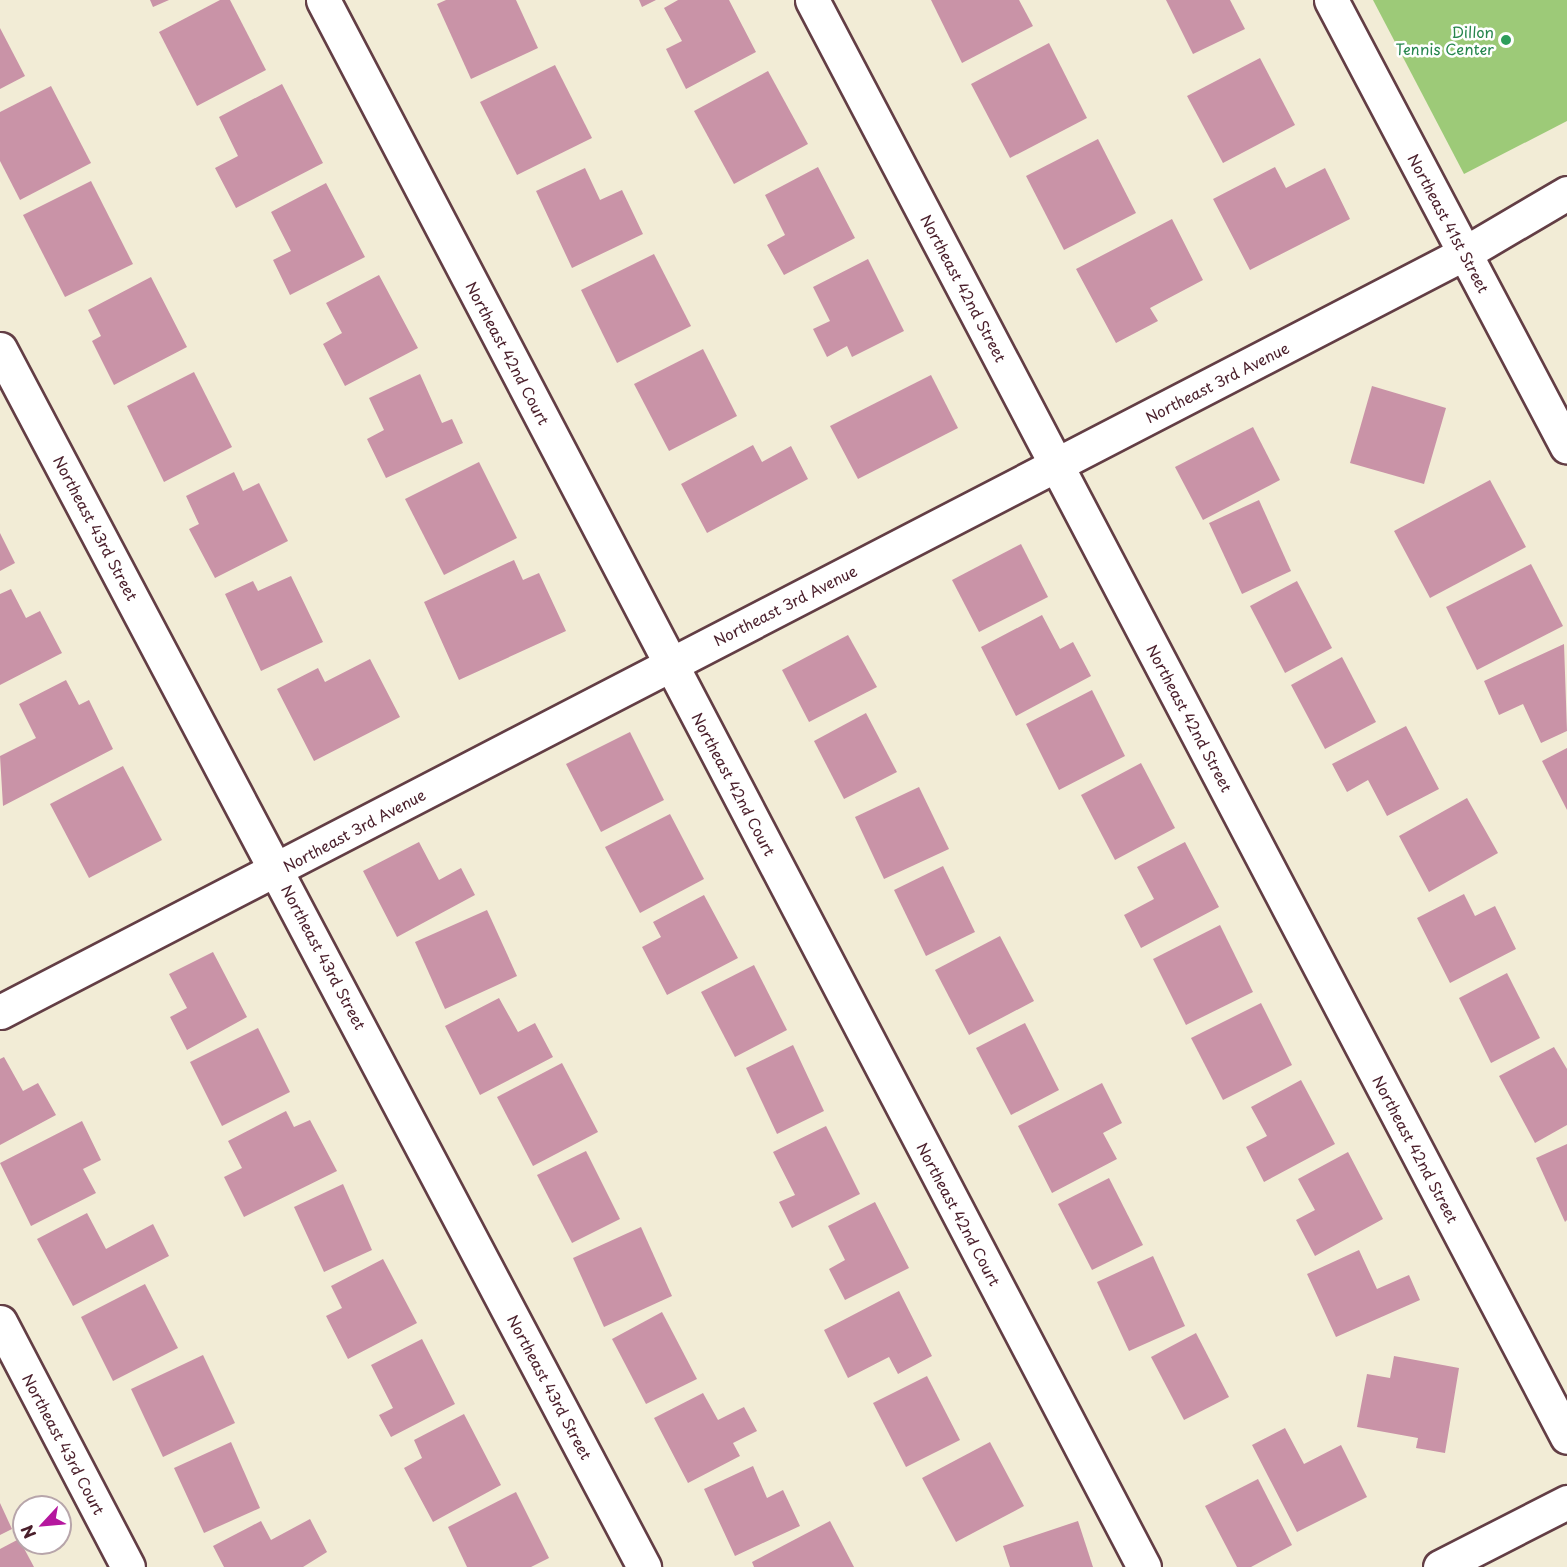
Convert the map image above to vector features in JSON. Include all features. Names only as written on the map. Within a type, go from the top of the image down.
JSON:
[{"type":"street","name":"Northeast 42nd Court","points":[[323,0],[1144,1567]]},
{"type":"street","name":"Northeast 42nd Street","points":[[812,0],[1567,1437]]},
{"type":"street","name":"Northeast 41st Street","points":[[1331,0],[1567,447]]},
{"type":"street","name":"Northeast 3rd Avenue","points":[[0,1012],[278,870],[1465,253],[1567,193]]},
{"type":"street","name":"Northeast 43rd Street","points":[[0,349],[278,870],[644,1567]]},
{"type":"street","name":"Northeast 43rd Court","points":[[0,1322],[128,1567]]},
{"type":"street","points":[[1440,1567],[1567,1502]]},
{"type":"green space","points":[[1373,0],[1567,0],[1567,121],[1464,174]]},
{"type":"building","points":[[150,0],[169,0],[153,7]]},
{"type":"building","points":[[220,0],[230,0],[266,70],[197,106],[159,32]]},
{"type":"building","points":[[446,0],[516,0],[538,48],[471,79],[437,4]]},
{"type":"building","points":[[639,0],[656,0],[642,7]]},
{"type":"building","points":[[678,0],[729,0],[756,52],[686,89],[666,49],[682,41],[664,8]]},
{"type":"building","points":[[931,0],[1019,0],[1033,26],[962,63]]},
{"type":"building","points":[[1166,0],[1230,0],[1245,29],[1193,54]]},
{"type":"building","points":[[0,28],[25,76],[0,89]]},
{"type":"building","points":[[1049,43],[1087,118],[1010,158],[971,84]]},
{"type":"building","points":[[1260,58],[1295,125],[1223,163],[1187,96]]},
{"type":"building","points":[[555,65],[592,138],[517,175],[480,102]]},
{"type":"building","points":[[768,71],[808,144],[734,184],[694,111]]},
{"type":"building","points":[[282,84],[323,163],[236,208],[215,168],[238,156],[219,117]]},
{"type":"building","points":[[51,86],[91,163],[20,200],[0,161],[0,112]]},
{"type":"building","points":[[1098,139],[1136,213],[1064,250],[1026,176]]},
{"type":"building","points":[[818,167],[855,238],[784,275],[767,245],[785,235],[765,195]]},
{"type":"building","points":[[1275,167],[1286,188],[1325,168],[1350,219],[1250,270],[1213,199]]},
{"type":"building","points":[[585,168],[600,200],[622,190],[643,234],[572,268],[536,191]]},
{"type":"building","points":[[91,181],[133,264],[65,297],[23,215]]},
{"type":"building","points":[[326,183],[365,257],[290,295],[273,260],[291,251],[271,212]]},
{"type":"building","points":[[1172,219],[1203,280],[1150,308],[1158,321],[1116,343],[1076,269]]},
{"type":"building","points":[[654,254],[691,326],[617,363],[581,290]]},
{"type":"building","points":[[868,259],[904,331],[852,357],[847,346],[827,357],[813,329],[830,321],[813,287]]},
{"type":"building","points":[[379,275],[418,348],[345,386],[323,344],[342,333],[326,303]]},
{"type":"building","points":[[151,277],[187,347],[114,385],[92,341],[101,336],[88,310]]},
{"type":"building","points":[[703,349],[737,416],[669,451],[634,384]]},
{"type":"building","points":[[194,372],[232,447],[164,482],[127,406]]},
{"type":"building","points":[[420,374],[442,423],[452,419],[463,443],[386,478],[367,439],[384,430],[369,398]]},
{"type":"building","points":[[931,375],[958,428],[858,479],[830,426]]},
{"type":"building","points":[[1372,386],[1446,408],[1424,484],[1350,463]]},
{"type":"building","points":[[1253,427],[1280,480],[1203,520],[1175,467]]},
{"type":"building","points":[[753,445],[762,462],[791,446],[808,479],[707,533],[681,484]]},
{"type":"building","points":[[479,462],[517,538],[444,575],[405,499]]},
{"type":"building","points":[[234,472],[243,491],[259,483],[288,541],[215,578],[189,529],[199,524],[186,496]]},
{"type":"building","points":[[1490,480],[1526,547],[1430,598],[1394,531]]},
{"type":"building","points":[[1259,500],[1291,571],[1242,594],[1209,523]]},
{"type":"building","points":[[0,533],[15,563],[0,571]]},
{"type":"building","points":[[1021,544],[1048,597],[979,632],[952,580]]},
{"type":"building","points":[[514,560],[523,580],[539,573],[566,631],[459,680],[424,602]]},
{"type":"building","points":[[1531,564],[1563,626],[1477,670],[1446,607]]},
{"type":"building","points":[[291,576],[323,642],[261,671],[225,594],[253,581],[258,591]]},
{"type":"building","points":[[1297,581],[1332,648],[1285,673],[1250,606]]},
{"type":"building","points":[[11,589],[26,618],[40,611],[62,653],[0,685],[0,594]]},
{"type":"building","points":[[1042,615],[1060,649],[1073,642],[1091,676],[1016,716],[981,647]]},
{"type":"building","points":[[848,635],[877,687],[809,722],[782,670]]},
{"type":"building","points":[[1564,644],[1567,731],[1541,743],[1523,704],[1499,715],[1484,681]]},
{"type":"building","points":[[1342,657],[1376,722],[1325,749],[1291,685]]},
{"type":"building","points":[[370,659],[400,717],[314,761],[277,689],[318,668],[325,682]]},
{"type":"building","points":[[66,680],[79,705],[89,700],[113,749],[3,806],[0,756],[36,738],[19,704]]},
{"type":"building","points":[[1092,690],[1125,756],[1059,790],[1026,724]]},
{"type":"building","points":[[866,713],[897,772],[844,799],[814,741]]},
{"type":"building","points":[[1406,726],[1439,789],[1387,816],[1368,780],[1347,792],[1332,764]]},
{"type":"building","points":[[630,732],[664,800],[601,832],[566,764]]},
{"type":"building","points":[[1567,748],[1567,810],[1542,761]]},
{"type":"building","points":[[1141,763],[1175,828],[1115,860],[1081,795]]},
{"type":"building","points":[[123,766],[162,840],[89,878],[50,804]]},
{"type":"building","points":[[919,787],[949,849],[884,879],[855,817]]},
{"type":"building","points":[[1467,798],[1498,853],[1429,892],[1399,836]]},
{"type":"building","points":[[670,814],[704,879],[640,913],[605,847]]},
{"type":"building","points":[[419,842],[439,880],[461,868],[475,895],[397,937],[363,871]]},
{"type":"building","points":[[1185,842],[1219,907],[1141,948],[1124,915],[1154,899],[1137,867]]},
{"type":"building","points":[[943,866],[975,932],[926,956],[894,890]]},
{"type":"building","points":[[1464,894],[1475,916],[1495,906],[1516,949],[1450,983],[1417,918]]},
{"type":"building","points":[[704,895],[738,958],[667,995],[642,947],[661,937],[653,922]]},
{"type":"building","points":[[487,910],[517,976],[445,1009],[415,942]]},
{"type":"building","points":[[1220,925],[1253,992],[1186,1025],[1153,959]]},
{"type":"building","points":[[1000,936],[1034,1001],[969,1035],[935,970]]},
{"type":"building","points":[[213,952],[247,1017],[187,1050],[170,1017],[187,1008],[169,974]]},
{"type":"building","points":[[754,965],[787,1030],[735,1057],[701,992]]},
{"type":"building","points":[[1507,973],[1540,1038],[1491,1063],[1459,998]]},
{"type":"building","points":[[499,998],[518,1032],[535,1023],[553,1057],[480,1095],[445,1026]]},
{"type":"building","points":[[1261,1003],[1292,1065],[1223,1100],[1191,1038]]},
{"type":"building","points":[[1025,1023],[1059,1090],[1011,1115],[976,1048]]},
{"type":"building","points":[[258,1028],[290,1092],[222,1126],[190,1062]]},
{"type":"building","points":[[793,1045],[824,1111],[777,1134],[746,1068]]},
{"type":"building","points":[[1554,1047],[1567,1069],[1567,1125],[1535,1143],[1499,1076]]},
{"type":"building","points":[[4,1057],[23,1091],[38,1083],[56,1115],[0,1145],[0,1059]]},
{"type":"building","points":[[562,1063],[598,1132],[533,1166],[497,1097]]},
{"type":"building","points":[[1301,1080],[1335,1144],[1264,1182],[1246,1147],[1267,1136],[1251,1107]]},
{"type":"building","points":[[1102,1083],[1122,1123],[1103,1133],[1117,1159],[1052,1193],[1018,1126]]},
{"type":"building","points":[[286,1111],[294,1127],[310,1120],[337,1171],[244,1217],[224,1177],[242,1168],[228,1141]]},
{"type":"building","points":[[82,1121],[101,1160],[83,1169],[96,1193],[31,1226],[0,1163]]},
{"type":"building","points":[[826,1126],[860,1194],[792,1228],[779,1202],[795,1195],[773,1152]]},
{"type":"building","points":[[1567,1144],[1567,1220],[1565,1222],[1536,1158]]},
{"type":"building","points":[[586,1151],[620,1219],[572,1243],[537,1175]]},
{"type":"building","points":[[1348,1152],[1383,1219],[1315,1256],[1296,1220],[1315,1210],[1298,1179]]},
{"type":"building","points":[[1109,1178],[1143,1245],[1092,1270],[1058,1204]]},
{"type":"building","points":[[343,1184],[372,1250],[324,1272],[294,1207]]},
{"type":"building","points":[[875,1202],[909,1268],[845,1300],[829,1269],[845,1260],[828,1226]]},
{"type":"building","points":[[87,1213],[106,1249],[153,1224],[169,1256],[73,1306],[37,1239]]},
{"type":"building","points":[[641,1227],[672,1296],[604,1327],[573,1258]]},
{"type":"building","points":[[1359,1250],[1377,1289],[1409,1275],[1420,1300],[1336,1337],[1307,1274]]},
{"type":"building","points":[[1153,1256],[1185,1326],[1129,1351],[1097,1282]]},
{"type":"building","points":[[383,1259],[417,1323],[348,1359],[326,1316],[342,1308],[331,1286]]},
{"type":"building","points":[[145,1284],[178,1348],[113,1381],[81,1317]]},
{"type":"building","points":[[899,1291],[932,1356],[898,1374],[889,1357],[848,1378],[824,1330]]},
{"type":"building","points":[[662,1312],[697,1379],[646,1404],[612,1339]]},
{"type":"building","points":[[1196,1333],[1229,1397],[1184,1420],[1151,1357]]},
{"type":"building","points":[[422,1339],[455,1404],[391,1437],[379,1415],[393,1408],[371,1365]]},
{"type":"building","points":[[203,1355],[235,1423],[163,1457],[131,1389]]},
{"type":"building","points":[[1394,1356],[1459,1368],[1445,1453],[1416,1448],[1418,1438],[1357,1427],[1367,1374],[1390,1378]]},
{"type":"building","points":[[927,1376],[960,1440],[906,1467],[873,1403]]},
{"type":"building","points":[[703,1393],[718,1420],[744,1407],[757,1431],[733,1443],[740,1456],[688,1483],[654,1418]]},
{"type":"building","points":[[464,1414],[501,1485],[433,1522],[404,1468],[422,1458],[414,1440]]},
{"type":"building","points":[[1285,1428],[1304,1464],[1341,1445],[1367,1497],[1297,1532],[1252,1445]]},
{"type":"building","points":[[231,1442],[260,1508],[204,1533],[174,1468]]},
{"type":"building","points":[[990,1442],[1024,1506],[956,1542],[922,1478]]},
{"type":"building","points":[[753,1466],[767,1498],[783,1490],[800,1526],[735,1556],[704,1489]]},
{"type":"building","points":[[1258,1479],[1292,1545],[1251,1567],[1237,1567],[1205,1506]]},
{"type":"building","points":[[516,1492],[549,1558],[531,1567],[467,1567],[448,1527]]},
{"type":"building","points":[[0,1503],[12,1529],[0,1535]]},
{"type":"building","points":[[310,1519],[327,1552],[303,1567],[224,1567],[213,1546],[261,1521],[271,1540]]},
{"type":"building","points":[[830,1521],[854,1567],[754,1567],[752,1562]]},
{"type":"building","points":[[1078,1521],[1093,1567],[1010,1567],[1003,1546]]},
{"type":"building","points":[[12,1543],[12,1555],[28,1555],[34,1567],[0,1567],[0,1549]]},
{"type":"place","name":"Dillon Tennis Center","points":[[1506,40]]}]
